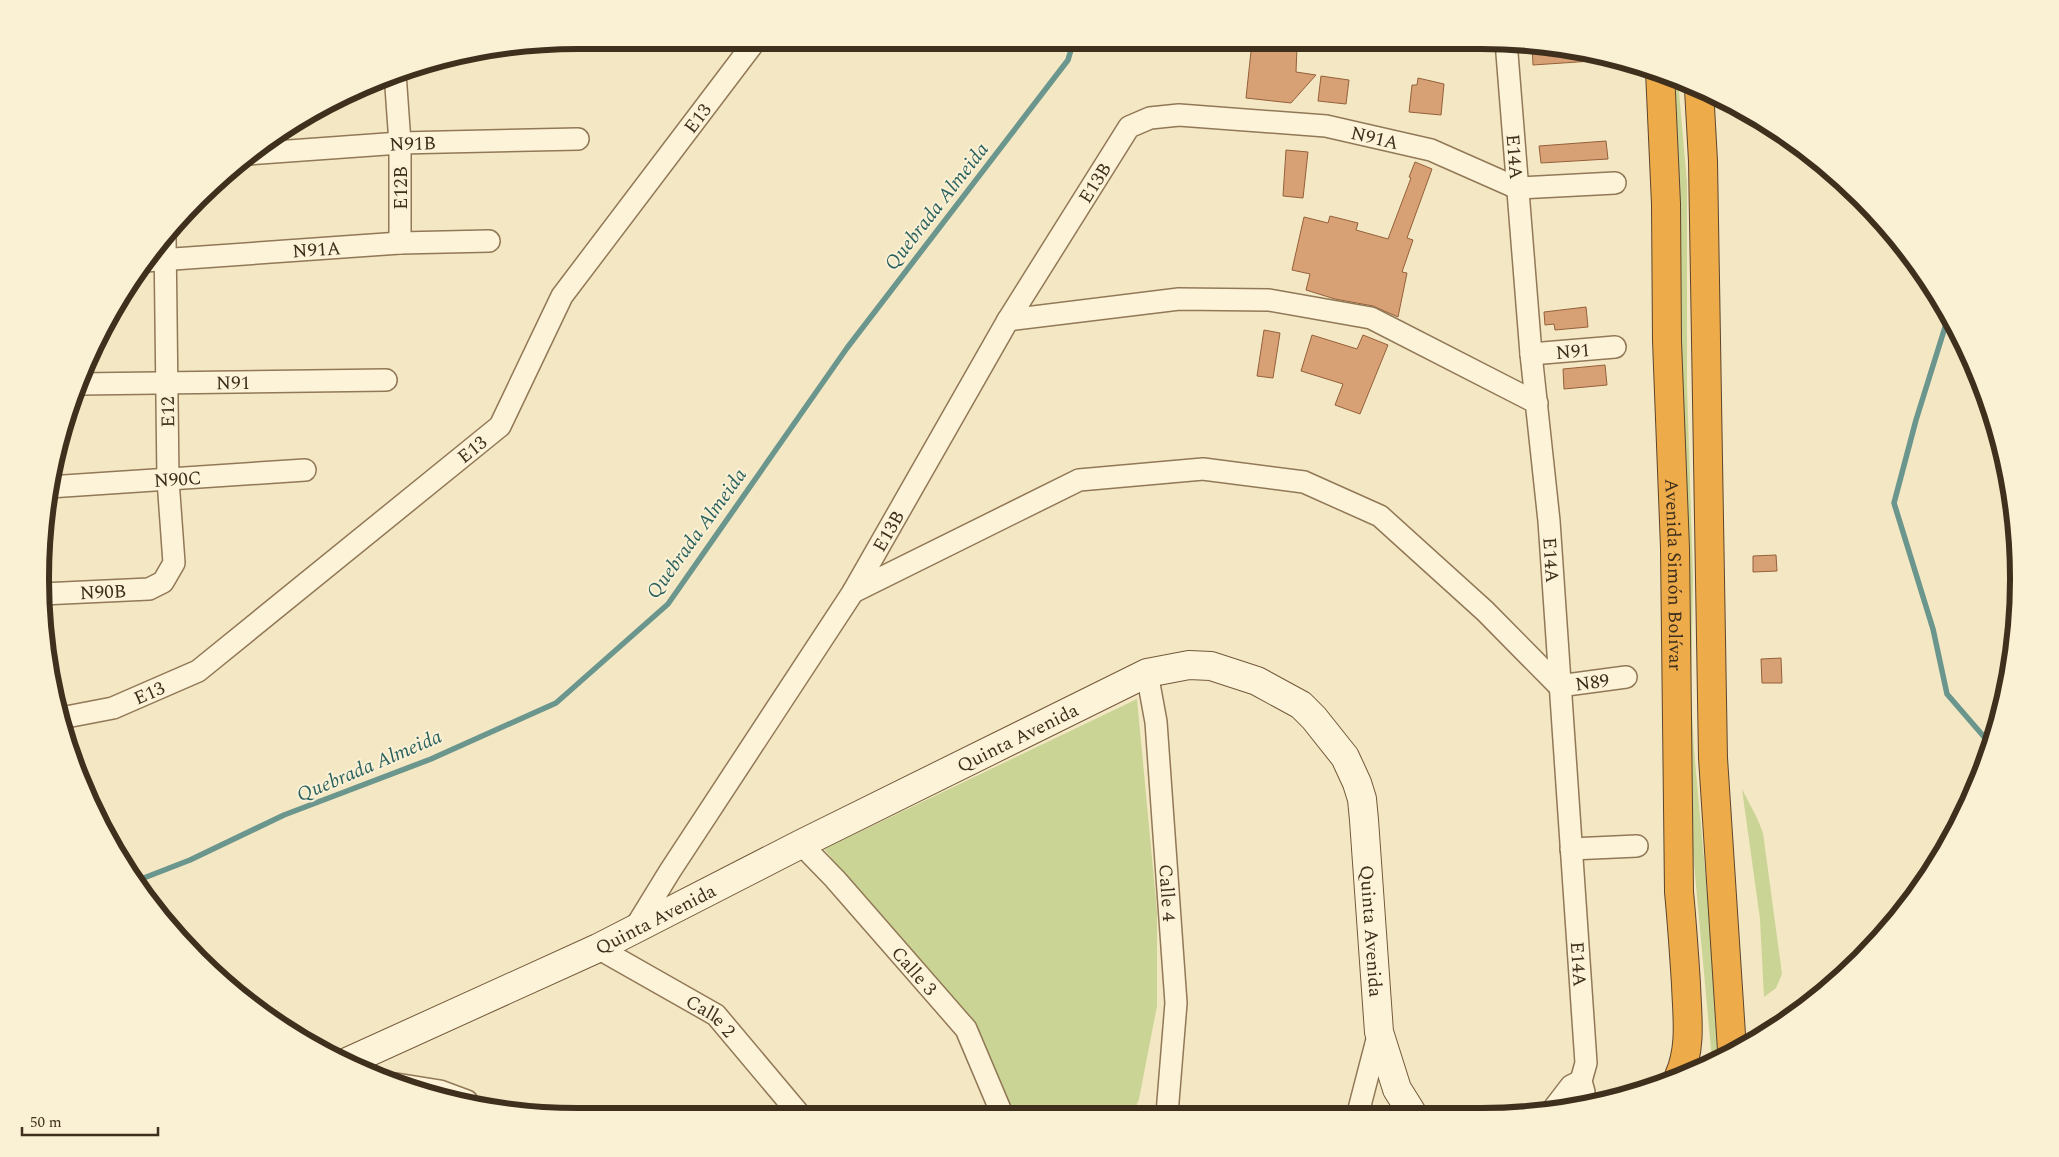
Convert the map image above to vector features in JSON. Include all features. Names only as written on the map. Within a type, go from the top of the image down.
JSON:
[{"type":"highway","name":"Avenida Simón Bolívar","points":[[1660,81],[1666,204],[1666,341],[1675,548],[1679,892],[1683,932],[1688,1042],[1683,1068]]},
{"type":"highway","name":"Avenida Simón Bolívar","points":[[1698,96],[1703,160],[1713,758],[1732,1045]]},
{"type":"street","name":"E13","points":[[67,717],[113,708],[198,671],[500,426],[562,296],[749,49]]},
{"type":"street","name":"E14A","points":[[1507,50],[1531,354],[1549,521],[1586,1063],[1581,1080],[1584,1092],[1582,1098]]},
{"type":"street","name":"E12B","points":[[396,82],[400,143],[400,243]]},
{"type":"street","name":"N91A","points":[[1129,127],[1150,118],[1179,115],[1326,126],[1431,150],[1517,188],[1615,183]]},
{"type":"street","name":"E13B","points":[[635,928],[670,871],[853,592],[1008,320],[1129,127]]},
{"type":"street","name":"N91B","points":[[263,153],[400,143],[578,140]]},
{"type":"street","name":"N91A","points":[[155,261],[400,243],[489,240]]},
{"type":"street","name":"E12","points":[[155,261],[166,382],[168,480],[174,563],[163,582]]},
{"type":"street","points":[[1008,320],[1179,299],[1269,300],[1371,318],[1537,403]]},
{"type":"street","name":"N91","points":[[1531,354],[1615,347]]},
{"type":"street","name":"N91","points":[[86,384],[386,380]]},
{"type":"street","points":[[853,592],[1079,480],[1203,469],[1304,482],[1380,516],[1485,611],[1559,686]]},
{"type":"street","name":"N90C","points":[[57,487],[305,470]]},
{"type":"street","name":"N90B","points":[[49,594],[148,589],[163,582]]},
{"type":"street","name":"Quinta Avenida","points":[[354,1059],[598,948],[801,844],[1147,674],[1189,665],[1211,666],[1257,681],[1301,705],[1314,718],[1345,757],[1357,783],[1364,813],[1379,1032],[1397,1088],[1409,1108]]},
{"type":"street","name":"Calle 4","points":[[1147,674],[1156,722],[1176,1003],[1167,1108]]},
{"type":"street","name":"N89","points":[[1559,686],[1626,677]]},
{"type":"street","name":"Calle 3","points":[[801,844],[835,879],[966,1029],[999,1108]]},
{"type":"street","points":[[1571,849],[1637,846]]},
{"type":"street","name":"Calle 2","points":[[598,948],[716,1015],[794,1108]]},
{"type":"street","points":[[1359,1108],[1379,1032]]},
{"type":"street","points":[[1559,1102],[1571,1086],[1581,1080]]},
{"type":"green space","points":[[1666,83],[1679,87],[1687,183],[1687,385],[1693,577],[1691,695],[1694,750],[1722,1050],[1712,1055],[1690,820]]},
{"type":"green space","points":[[1137,699],[1157,911],[1157,1006],[1139,1099],[1135,1108],[1010,1108],[967,1018],[824,849]]},
{"type":"green space","points":[[1742,789],[1763,833],[1782,974],[1776,988],[1764,997],[1760,919]]},
{"type":"building","points":[[1251,49],[1297,49],[1296,72],[1316,75],[1291,103],[1246,98]]},
{"type":"building","points":[[1532,51],[1592,61],[1592,61],[1533,65]]},
{"type":"building","points":[[1321,76],[1349,80],[1346,104],[1318,101]]},
{"type":"building","points":[[1418,78],[1444,84],[1441,115],[1409,112],[1412,85],[1417,85]]},
{"type":"building","points":[[1606,141],[1608,159],[1541,163],[1539,146]]},
{"type":"building","points":[[1286,150],[1308,152],[1303,198],[1283,196]]},
{"type":"building","points":[[1415,162],[1432,169],[1407,238],[1413,240],[1402,272],[1407,273],[1398,317],[1373,306],[1335,299],[1306,290],[1310,274],[1292,270],[1304,217],[1328,223],[1330,216],[1358,223],[1356,230],[1388,239],[1411,178],[1409,177]]},
{"type":"building","points":[[1586,307],[1588,327],[1555,330],[1554,324],[1545,325],[1544,312]]},
{"type":"building","points":[[1264,330],[1280,333],[1273,378],[1257,376]]},
{"type":"building","points":[[1312,335],[1357,349],[1363,335],[1388,345],[1360,414],[1335,405],[1343,384],[1301,371]]},
{"type":"building","points":[[1605,365],[1607,385],[1564,389],[1563,369]]},
{"type":"building","points":[[1776,555],[1777,571],[1753,572],[1753,556]]},
{"type":"building","points":[[1781,658],[1782,683],[1762,683],[1761,659]]},
{"type":"waterway","name":"Quebrada Almeida","points":[[142,879],[190,860],[284,815],[431,759],[556,703],[668,604],[847,348],[1068,60],[1071,49]]},
{"type":"waterway","points":[[1946,326],[1916,420],[1894,503],[1933,629],[1947,694],[1985,738]]}]
